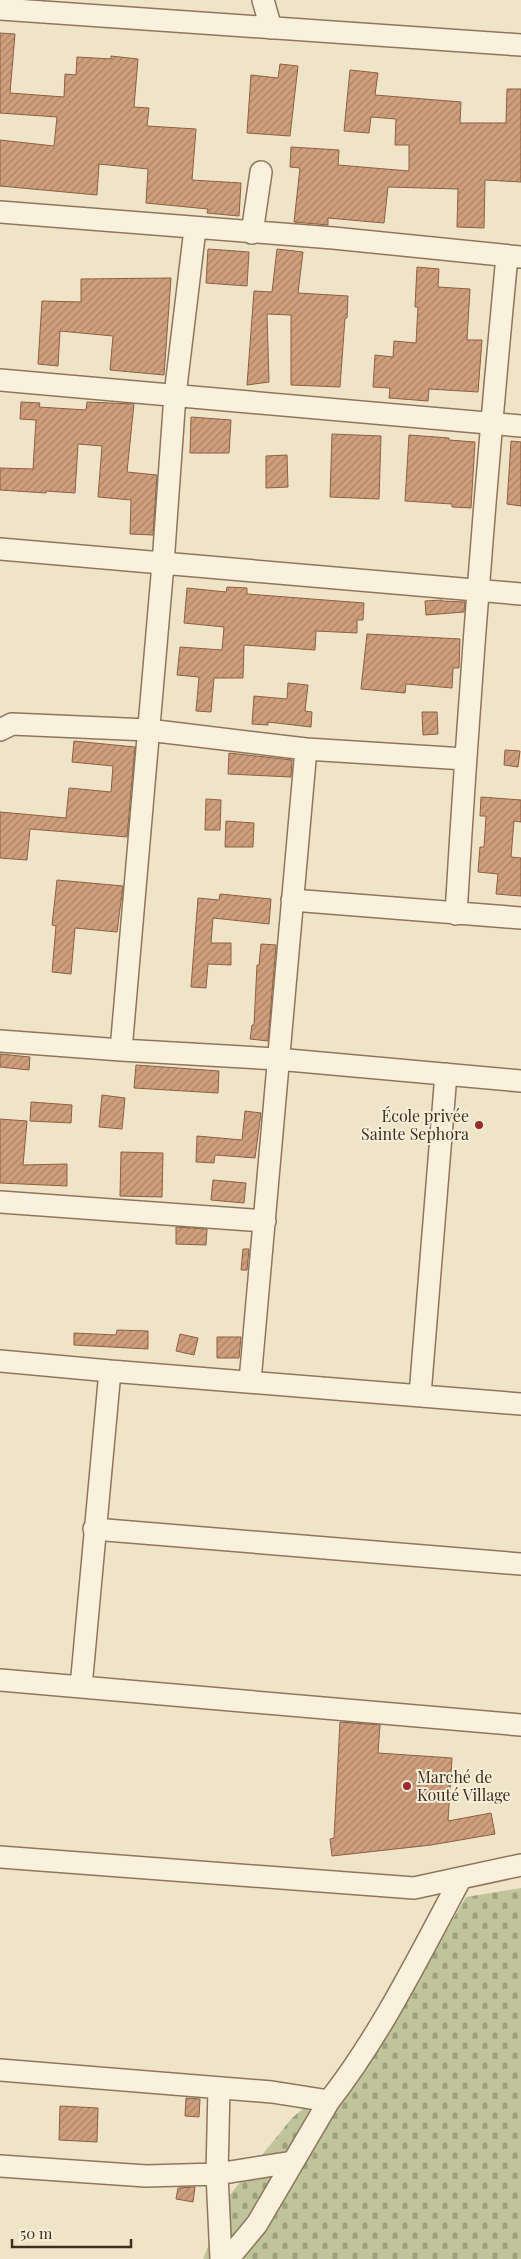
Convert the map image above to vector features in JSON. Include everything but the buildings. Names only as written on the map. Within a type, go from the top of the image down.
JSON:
[{"type":"street","points":[[263,0],[272,28]]},
{"type":"street","points":[[0,9],[521,45]]},
{"type":"street","points":[[252,233],[261,172]]},
{"type":"street","points":[[0,212],[195,229],[334,238],[514,257],[491,424],[465,759],[456,914]]},
{"type":"street","points":[[121,1050],[163,564],[175,394],[195,229]]},
{"type":"street","points":[[0,380],[521,426]]},
{"type":"street","points":[[0,549],[521,594]]},
{"type":"street","points":[[4,724],[148,730],[306,749],[465,759]]},
{"type":"street","points":[[250,1381],[265,1221],[277,1059],[306,749]]},
{"type":"street","points":[[292,900],[521,918]]},
{"type":"street","points":[[0,1040],[121,1050],[277,1059],[521,1081]]},
{"type":"street","points":[[420,1395],[446,1074]]},
{"type":"street","points":[[0,1202],[265,1221]]},
{"type":"street","points":[[0,1360],[110,1371],[521,1404]]},
{"type":"street","points":[[81,1687],[110,1371]]},
{"type":"street","points":[[94,1529],[521,1564]]},
{"type":"street","points":[[0,1680],[521,1725]]},
{"type":"street","points":[[0,1857],[396,1888],[414,1888],[521,1865]]},
{"type":"street","points":[[228,2259],[257,2224],[329,2102],[370,2043],[460,1878]]},
{"type":"street","points":[[0,2070],[272,2092],[329,2102]]},
{"type":"street","points":[[219,2088],[217,2174],[221,2259]]},
{"type":"street","points":[[0,2166],[146,2176],[217,2174],[293,2162]]},
{"type":"green space","points":[[521,1888],[521,2259],[203,2259],[229,2196],[292,2118],[342,2076],[384,2037],[466,1897]]},
{"type":"place","name":"École privée Sainte Sephora","points":[[479,1125]]},
{"type":"place","name":"Marché de Kouté Village","points":[[407,1786]]}]
